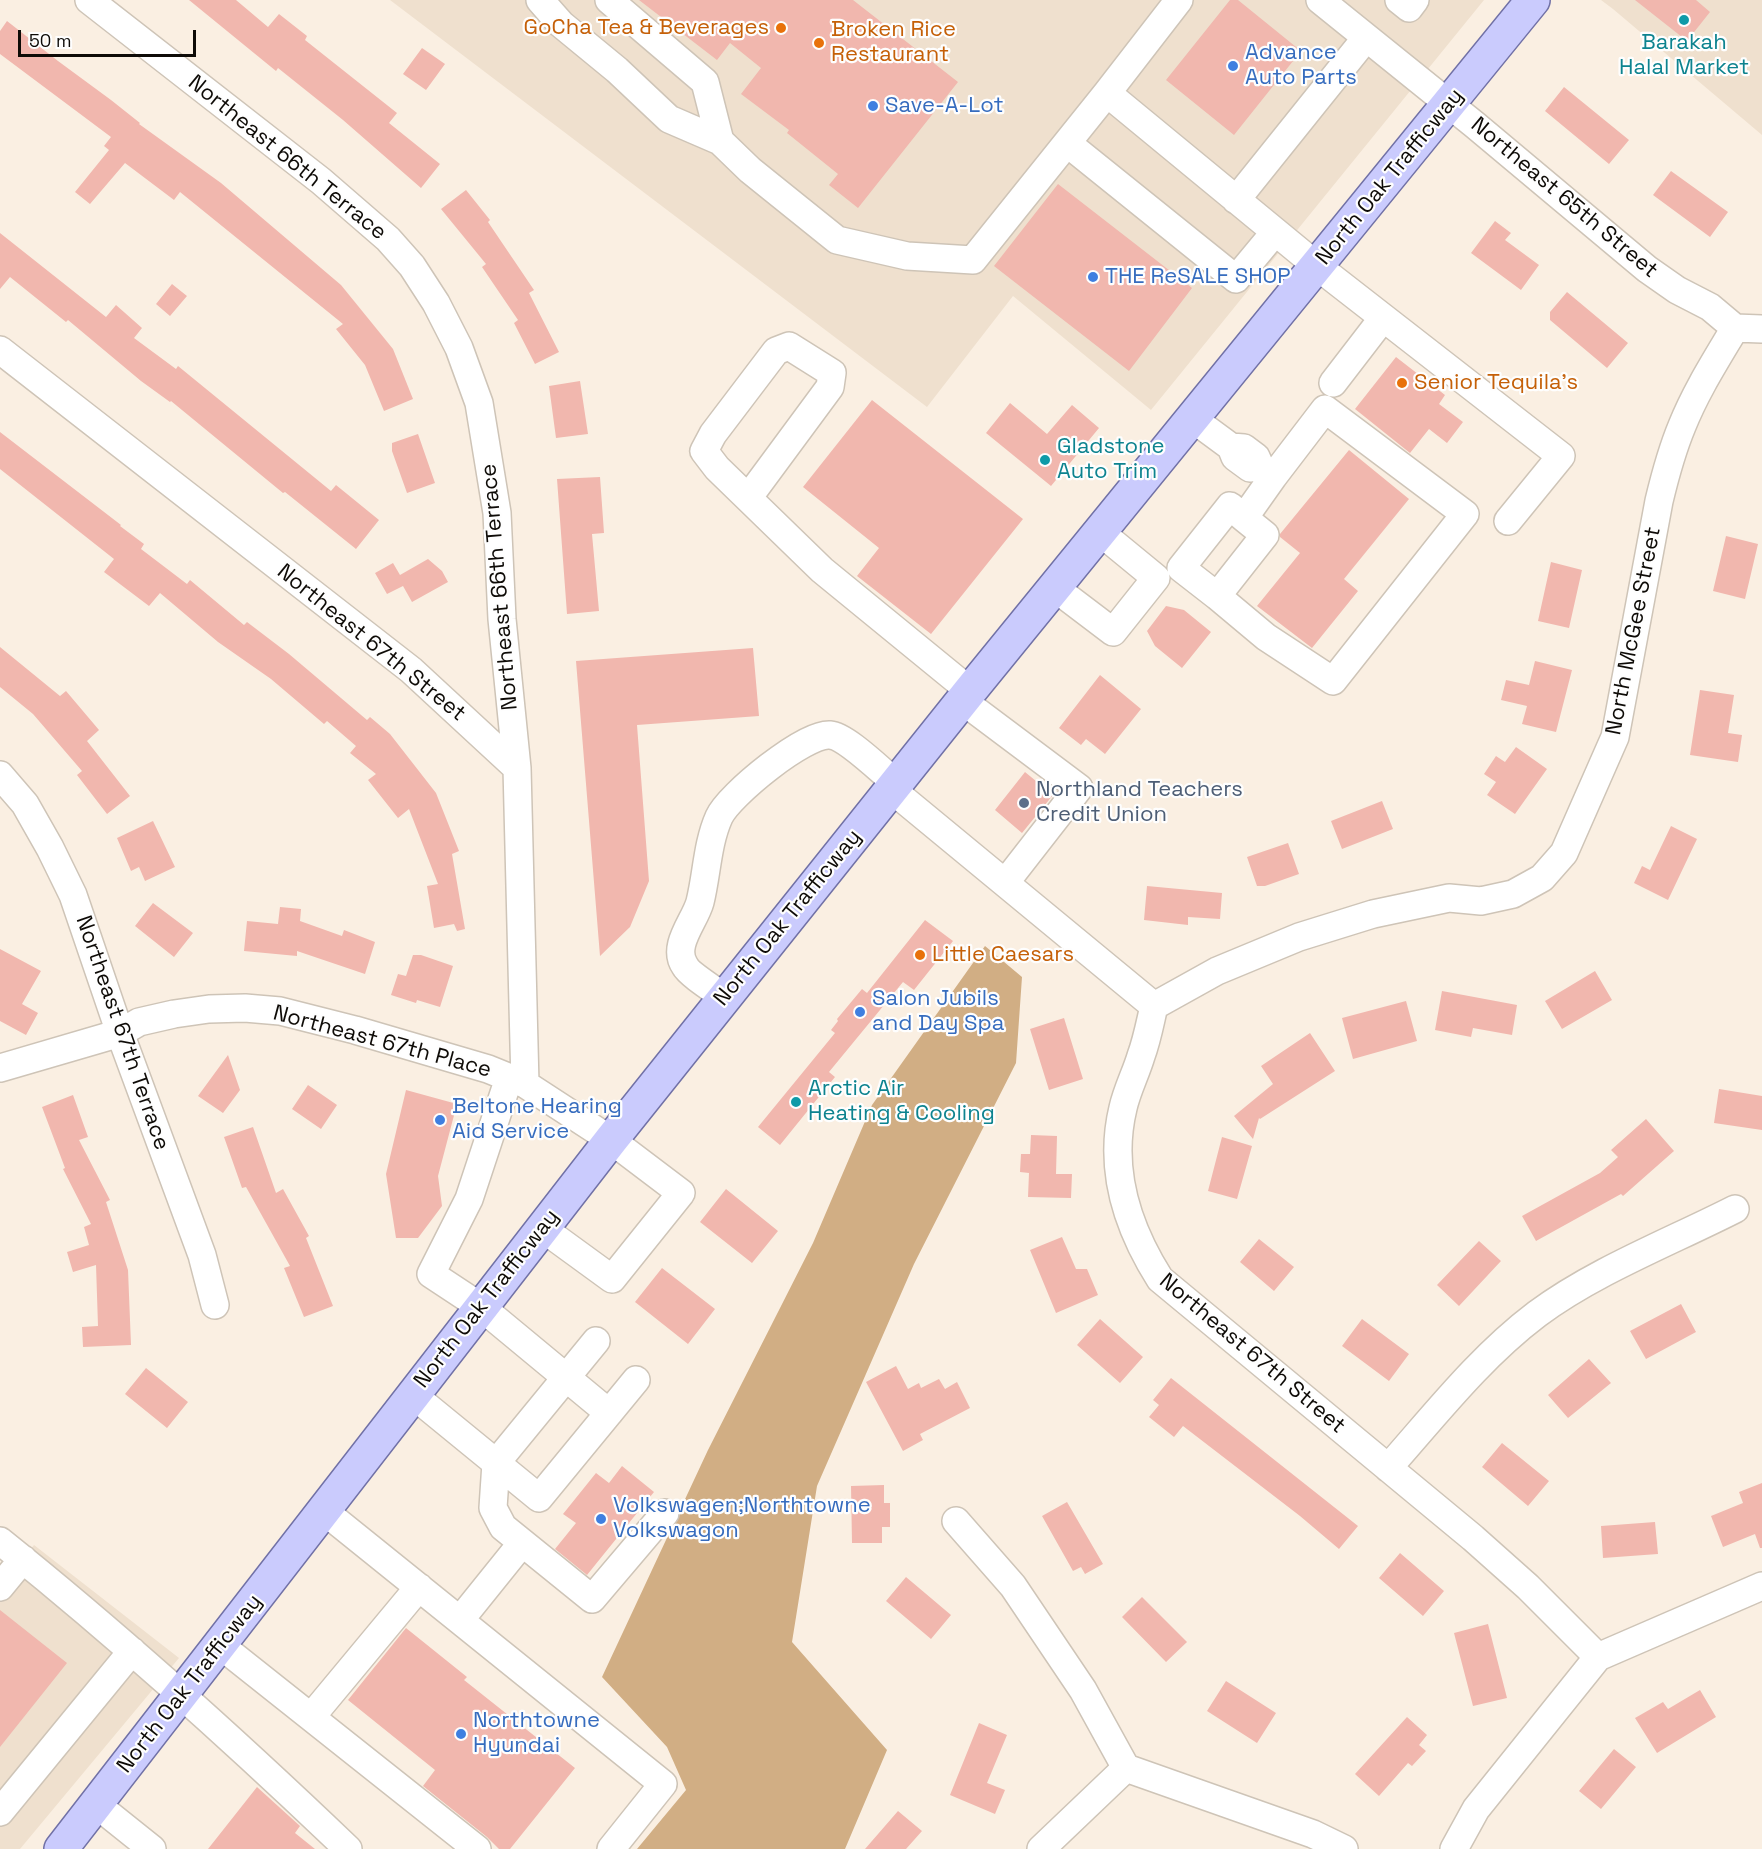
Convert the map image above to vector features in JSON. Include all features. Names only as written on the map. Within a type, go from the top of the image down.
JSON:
[{"type":"main road","name":"North Oak Trafficway","points":[[61,1849],[542,1228],[724,998],[893,786],[1533,0]]},
{"type":"street","name":"Northeast 66th Terrace","points":[[89,0],[361,214],[412,266],[436,303],[459,348],[479,403],[496,513],[502,619],[517,768]]},
{"type":"street","points":[[540,0],[561,24],[617,70],[669,119],[720,141],[750,170],[837,240],[907,256],[973,260],[1179,0]]},
{"type":"street","points":[[609,0],[705,82],[720,141]]},
{"type":"street","name":"Northeast 65th Street","points":[[1326,2],[1366,38],[1647,269],[1677,290],[1710,308],[1735,328]]},
{"type":"street","points":[[1236,200],[1366,38]]},
{"type":"street","points":[[1107,93],[1317,266],[1561,456],[1508,521]]},
{"type":"street","points":[[1067,143],[1236,279],[1275,232]]},
{"type":"street","points":[[1333,383],[1383,318]]},
{"type":"street","points":[[1735,328],[1762,329]]},
{"type":"street","name":"North McGee Street","points":[[1154,1006],[1217,971],[1299,937],[1373,914],[1449,898],[1465,901],[1498,899],[1528,887],[1554,866],[1564,853],[1615,737],[1667,469],[1682,425],[1702,384],[1735,328]]},
{"type":"street","points":[[748,498],[830,387],[832,373],[789,346],[776,351],[712,434],[704,451],[717,468],[822,570],[966,696],[1079,788],[1005,883]]},
{"type":"street","name":"Northeast 67th Street","points":[[0,350],[411,670],[517,768]]},
{"type":"street","points":[[1217,597],[1264,535],[1244,518],[1230,506],[1181,568],[1266,637],[1333,681],[1465,514],[1325,409],[1267,472],[1244,518]]},
{"type":"street","points":[[1193,419],[1231,447],[1235,457],[1250,468],[1267,472]]},
{"type":"street","points":[[1055,588],[1113,632],[1156,578],[1100,532]]},
{"type":"street","points":[[724,998],[685,966],[681,951],[685,934],[700,904],[710,847],[719,816],[737,793],[784,755],[820,736],[830,735],[843,739],[893,786],[1005,883],[1154,1006]]},
{"type":"street","points":[[517,768],[517,1081],[469,1200],[431,1274],[481,1307],[609,1413]]},
{"type":"street","name":"Northeast 67th Terrace","points":[[0,775],[25,804],[73,895],[120,1033],[202,1255],[215,1305]]},
{"type":"street","name":"Northeast 67th Street","points":[[1154,1006],[1141,1057],[1122,1109],[1118,1145],[1120,1181],[1127,1217],[1142,1250],[1160,1280],[1473,1538],[1528,1587],[1598,1656]]},
{"type":"street","name":"Northeast 67th Place","points":[[0,1068],[120,1033],[139,1022],[174,1014],[209,1009],[245,1008],[280,1011],[355,1030],[488,1069],[517,1081],[611,1140],[681,1193],[612,1280],[542,1228]]},
{"type":"street","points":[[1388,1468],[1456,1390],[1495,1350],[1537,1314],[1582,1284],[1735,1209]]},
{"type":"street","points":[[596,1341],[496,1463],[494,1508],[503,1527],[592,1599],[665,1514]]},
{"type":"street","points":[[413,1395],[538,1498],[636,1380]]},
{"type":"street","points":[[324,1511],[663,1784],[611,1849]]},
{"type":"street","points":[[956,1521],[1013,1586],[1083,1690],[1126,1768],[1313,1834],[1344,1849]]},
{"type":"street","points":[[0,1541],[132,1651],[266,1771],[348,1849]]},
{"type":"street","points":[[460,1620],[522,1543]]},
{"type":"street","points":[[0,1587],[22,1559]]},
{"type":"street","points":[[1454,1849],[1476,1809],[1598,1656],[1762,1586]]},
{"type":"street","points":[[311,1718],[419,1587]]},
{"type":"street","points":[[220,1645],[477,1849]]},
{"type":"street","points":[[0,1812],[132,1651]]},
{"type":"street","points":[[1041,1849],[1126,1768]]},
{"type":"street","points":[[97,1805],[152,1849]]},
{"type":"shaded area","points":[[390,0],[1484,0],[1151,410],[1013,296],[927,407]]},
{"type":"shaded area","points":[[1601,0],[1762,0],[1762,135],[1613,9]]},
{"type":"shaded area","points":[[985,946],[1022,977],[1016,1063],[914,1264],[817,1486],[792,1642],[887,1750],[845,1849],[637,1849],[686,1790],[667,1747],[602,1677],[708,1450],[813,1243],[872,1105]]},
{"type":"shaded area","points":[[34,1545],[179,1658],[20,1849],[0,1849],[0,1589]]},
{"type":"building","points":[[189,0],[236,0],[268,27],[279,14],[307,36],[305,40],[397,113],[389,123],[440,164],[421,188],[343,120],[278,68],[276,71]]},
{"type":"building","points":[[639,0],[853,0],[958,82],[858,208],[829,185],[838,174],[787,133],[789,130],[741,94],[761,68],[730,43],[717,60]]},
{"type":"building","name":"Advance Auto Parts","points":[[1230,0],[1238,0],[1301,51],[1234,135],[1166,80]]},
{"type":"building","name":"Barakah Halal Market","points":[[1635,0],[1696,0],[1710,12],[1687,41]]},
{"type":"building","points":[[7,21],[139,124],[221,183],[341,285],[393,349],[413,399],[384,411],[365,365],[336,329],[343,324],[180,192],[174,200],[125,163],[90,204],[75,192],[109,150],[104,146],[111,137],[0,54],[0,31]]},
{"type":"building","points":[[422,48],[445,64],[426,90],[403,74]]},
{"type":"building","points":[[1564,87],[1629,140],[1609,164],[1545,111]]},
{"type":"building","points":[[1671,171],[1728,212],[1710,237],[1653,195]]},
{"type":"building","name":"THE ReSALE SHOP","points":[[1058,184],[1192,288],[1129,371],[994,266]]},
{"type":"building","points":[[466,190],[490,220],[488,222],[534,290],[529,293],[559,352],[535,364],[514,323],[518,320],[482,267],[486,264],[441,209]]},
{"type":"building","points":[[1495,221],[1511,233],[1505,240],[1539,265],[1521,290],[1471,253]]},
{"type":"building","points":[[0,233],[106,317],[116,305],[142,328],[134,338],[176,369],[178,366],[331,491],[336,485],[379,520],[356,549],[285,492],[283,493],[171,401],[141,381],[68,320],[66,322],[10,277],[0,289]]},
{"type":"building","points":[[172,284],[187,296],[170,316],[156,304]]},
{"type":"building","points":[[1567,292],[1628,343],[1607,368],[1550,320],[1550,312]]},
{"type":"building","name":"Senior Tequila's","points":[[1396,357],[1445,395],[1439,404],[1463,422],[1447,443],[1429,429],[1410,453],[1355,409]]},
{"type":"building","points":[[580,381],[588,434],[556,438],[549,386]]},
{"type":"building","points":[[872,400],[1023,519],[931,634],[857,576],[879,548],[803,487]]},
{"type":"building","name":"Gladstone Auto Trim","points":[[1010,403],[1047,434],[1072,405],[1099,428],[1051,486],[986,433]]},
{"type":"building","points":[[0,432],[144,544],[141,549],[187,584],[190,580],[244,625],[247,622],[367,720],[370,717],[390,734],[436,793],[459,851],[452,854],[465,929],[457,931],[454,924],[434,928],[427,886],[438,884],[409,809],[398,818],[368,780],[376,774],[350,753],[356,746],[327,721],[324,724],[271,679],[218,642],[160,593],[149,606],[104,572],[114,559],[0,469]]},
{"type":"building","points":[[418,434],[435,483],[407,493],[392,451],[392,443]]},
{"type":"building","points":[[1349,450],[1409,499],[1344,579],[1358,591],[1312,648],[1257,606],[1300,553],[1280,537],[1280,534]]},
{"type":"building","points":[[600,477],[604,533],[592,534],[599,611],[567,614],[557,479]]},
{"type":"building","points":[[1726,536],[1758,544],[1745,599],[1713,591]]},
{"type":"building","points":[[428,559],[442,571],[448,582],[412,602],[403,586],[387,594],[375,573],[393,563],[400,575]]},
{"type":"building","points":[[1551,562],[1582,570],[1569,628],[1538,621]]},
{"type":"building","points":[[1166,606],[1184,610],[1211,632],[1182,668],[1155,646],[1147,631]]},
{"type":"building","points":[[0,647],[60,696],[66,691],[99,730],[87,741],[130,796],[107,814],[77,775],[82,771],[33,714],[0,687]]},
{"type":"building","points":[[753,648],[759,716],[637,725],[649,881],[630,927],[600,956],[576,661]]},
{"type":"building","points":[[1535,661],[1572,670],[1556,732],[1522,724],[1527,706],[1501,700],[1506,680],[1529,685]]},
{"type":"building","points":[[1100,675],[1141,709],[1105,754],[1086,739],[1081,745],[1059,728]]},
{"type":"building","points":[[1700,690],[1734,695],[1728,733],[1742,735],[1738,762],[1690,755]]},
{"type":"building","points":[[1516,747],[1547,769],[1515,814],[1487,795],[1496,782],[1484,774],[1496,756],[1505,762]]},
{"type":"building","name":"Northland Teachers Credit Union","points":[[1025,772],[1053,795],[1022,833],[995,810]]},
{"type":"building","points":[[1382,801],[1393,829],[1342,849],[1331,821]]},
{"type":"building","points":[[153,821],[175,867],[145,881],[139,867],[131,871],[117,838]]},
{"type":"building","points":[[1671,826],[1697,839],[1668,900],[1634,883],[1642,866],[1650,870]]},
{"type":"building","points":[[1288,843],[1299,874],[1265,886],[1257,886],[1247,857]]},
{"type":"building","points":[[1147,886],[1222,893],[1220,919],[1188,917],[1188,925],[1144,920]]},
{"type":"building","points":[[153,903],[193,933],[174,957],[135,926]]},
{"type":"building","points":[[280,907],[301,909],[300,921],[342,936],[344,930],[375,942],[365,974],[297,951],[297,956],[244,951],[247,921],[278,924]]},
{"type":"building","points":[[925,920],[953,941],[914,990],[903,982],[829,1072],[835,1077],[780,1145],[758,1127],[835,1033],[831,1030],[838,1021],[837,1019],[862,989],[867,993]]},
{"type":"building","points":[[0,949],[41,971],[22,1004],[38,1013],[26,1035],[0,1021]]},
{"type":"building","points":[[413,955],[421,955],[453,966],[440,1007],[417,1000],[416,1003],[391,995],[398,974],[406,976]]},
{"type":"building","points":[[1595,971],[1612,1000],[1562,1029],[1545,1001]]},
{"type":"building","points":[[1442,991],[1517,1005],[1512,1035],[1473,1028],[1471,1037],[1435,1030]]},
{"type":"building","points":[[1406,1001],[1417,1041],[1353,1059],[1342,1018]]},
{"type":"building","points":[[1064,1018],[1083,1079],[1049,1090],[1030,1029]]},
{"type":"building","points":[[1310,1033],[1335,1071],[1259,1118],[1253,1139],[1234,1116],[1273,1084],[1261,1066]]},
{"type":"building","points":[[228,1055],[240,1090],[223,1113],[198,1096]]},
{"type":"building","points":[[308,1085],[337,1105],[321,1129],[292,1109]]},
{"type":"building","points":[[1719,1089],[1762,1096],[1762,1130],[1714,1123]]},
{"type":"building","points":[[406,1090],[457,1104],[438,1176],[442,1206],[418,1238],[396,1238],[386,1174]]},
{"type":"building","points":[[73,1095],[88,1137],[79,1140],[110,1200],[106,1202],[128,1270],[131,1345],[83,1347],[82,1327],[98,1326],[96,1265],[73,1272],[67,1252],[89,1245],[84,1227],[91,1224],[63,1169],[65,1168],[42,1107]]},
{"type":"building","points":[[1646,1119],[1674,1151],[1623,1196],[1621,1194],[1536,1241],[1522,1216],[1600,1173],[1618,1157],[1611,1150]]},
{"type":"building","points":[[253,1127],[276,1193],[283,1189],[309,1236],[306,1238],[333,1306],[304,1317],[284,1268],[290,1266],[246,1187],[242,1188],[224,1137]]},
{"type":"building","points":[[1031,1135],[1057,1136],[1056,1174],[1072,1174],[1071,1198],[1028,1197],[1029,1173],[1020,1172],[1021,1154],[1030,1154]]},
{"type":"building","points":[[1222,1137],[1252,1146],[1237,1199],[1208,1191]]},
{"type":"building","points":[[726,1189],[778,1231],[752,1263],[700,1222]]},
{"type":"building","points":[[1062,1237],[1076,1269],[1087,1269],[1098,1295],[1056,1313],[1030,1250]]},
{"type":"building","points":[[1259,1239],[1294,1267],[1274,1291],[1240,1262]]},
{"type":"building","points":[[1479,1241],[1501,1261],[1459,1306],[1437,1285]]},
{"type":"building","points":[[662,1268],[715,1309],[688,1344],[635,1302]]},
{"type":"building","points":[[1681,1304],[1696,1332],[1646,1359],[1630,1331]]},
{"type":"building","points":[[1100,1319],[1143,1357],[1120,1383],[1077,1345]]},
{"type":"building","points":[[1362,1319],[1409,1354],[1389,1381],[1342,1346]]},
{"type":"building","points":[[1589,1359],[1611,1383],[1568,1418],[1548,1395]]},
{"type":"building","points":[[896,1366],[908,1389],[919,1383],[921,1388],[939,1379],[945,1389],[957,1382],[970,1408],[920,1434],[923,1440],[903,1451],[866,1382]]},
{"type":"building","points":[[146,1368],[188,1402],[167,1428],[125,1394]]},
{"type":"building","points":[[1171,1378],[1358,1526],[1339,1549],[1183,1426],[1174,1437],[1149,1417],[1159,1405],[1153,1400]]},
{"type":"building","points":[[1502,1443],[1549,1481],[1528,1506],[1482,1467]]},
{"type":"building","name":"Volkswagen;Northtowne Volkswagon","points":[[622,1466],[654,1492],[587,1575],[555,1549],[576,1523],[563,1514],[596,1473],[609,1483]]},
{"type":"building","points":[[1762,1483],[1762,1548],[1755,1534],[1723,1547],[1711,1516],[1743,1503],[1739,1492]]},
{"type":"building","points":[[884,1485],[884,1503],[890,1503],[890,1527],[882,1527],[882,1543],[852,1543],[851,1486]]},
{"type":"building","points":[[1067,1502],[1103,1564],[1085,1574],[1081,1567],[1073,1571],[1042,1516]]},
{"type":"building","points":[[1655,1522],[1658,1554],[1603,1558],[1601,1526]]},
{"type":"building","points":[[1400,1553],[1444,1591],[1423,1616],[1379,1578]]},
{"type":"building","points":[[906,1577],[951,1615],[931,1639],[886,1601]]},
{"type":"building","points":[[1142,1597],[1187,1642],[1166,1662],[1122,1617]]},
{"type":"building","points":[[0,1610],[67,1663],[0,1747]]},
{"type":"building","points":[[1488,1624],[1507,1698],[1473,1706],[1454,1633]]},
{"type":"building","name":"Northtowne Hyundai","points":[[406,1628],[467,1677],[464,1680],[575,1768],[510,1849],[499,1849],[423,1786],[435,1770],[348,1700]]},
{"type":"building","points":[[1226,1681],[1276,1713],[1257,1743],[1207,1711]]},
{"type":"building","points":[[1700,1690],[1716,1717],[1657,1753],[1635,1718],[1663,1702],[1668,1709]]},
{"type":"building","points":[[1407,1717],[1427,1735],[1419,1745],[1426,1751],[1412,1766],[1408,1763],[1379,1796],[1355,1774]]},
{"type":"building","points":[[979,1723],[1007,1735],[987,1783],[1005,1790],[995,1814],[950,1795]]},
{"type":"building","points":[[1614,1749],[1636,1767],[1601,1809],[1579,1791]]},
{"type":"building","points":[[257,1787],[300,1826],[295,1833],[315,1849],[208,1849]]},
{"type":"building","points":[[898,1811],[922,1831],[906,1849],[865,1849]]},
{"type":"place","name":"Barakah Halal Market","points":[[1684,20]]},
{"type":"place","name":"GoCha Tea & Beverages","points":[[781,28]]},
{"type":"place","name":"Broken Rice Restaurant","points":[[819,43]]},
{"type":"place","name":"Advance Auto Parts","points":[[1233,66]]},
{"type":"place","name":"Save-A-Lot","points":[[873,106]]},
{"type":"place","name":"THE ReSALE SHOP","points":[[1093,277]]},
{"type":"place","name":"Senior Tequila's","points":[[1402,383]]},
{"type":"place","name":"Gladstone Auto Trim","points":[[1045,460]]},
{"type":"place","name":"Northland Teachers Credit Union","points":[[1024,803]]},
{"type":"place","name":"Little Caesars","points":[[920,955]]},
{"type":"place","name":"Salon Jubils and Day Spa","points":[[860,1012]]},
{"type":"place","name":"Arctic Air Heating & Cooling","points":[[796,1102]]},
{"type":"place","name":"Beltone Hearing Aid Service","points":[[440,1120]]},
{"type":"place","name":"Volkswagen;Northtowne Volkswagon","points":[[601,1519]]},
{"type":"place","name":"Northtowne Hyundai","points":[[461,1734]]}]
